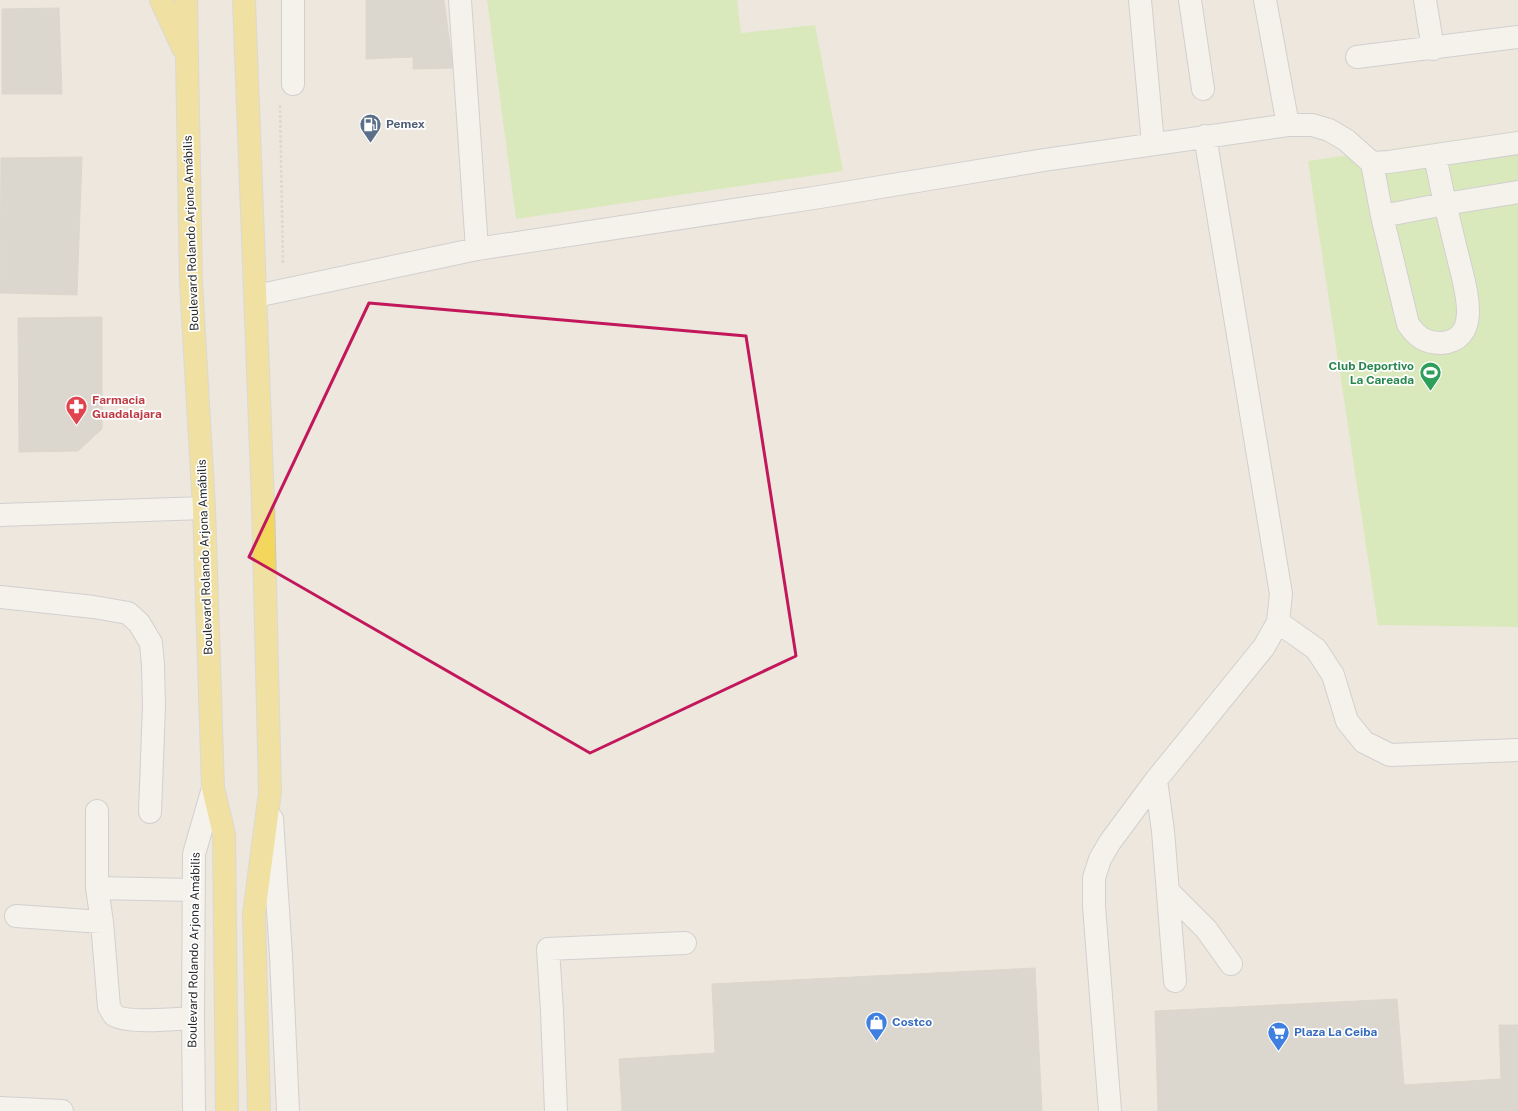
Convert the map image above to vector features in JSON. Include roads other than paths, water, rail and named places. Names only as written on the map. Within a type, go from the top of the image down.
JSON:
[{"type":"main road","points":[[161,0],[187,58]]},
{"type":"main road","name":"Boulevard Rolando Arjona Amábilis","points":[[186,0],[191,282],[204,508],[213,788]]},
{"type":"main road","points":[[244,0],[263,502],[270,792],[254,914],[259,1111]]},
{"type":"main road","points":[[213,788],[224,834],[228,1111]]},
{"type":"street","points":[[293,0],[293,84]]},
{"type":"street","points":[[460,0],[476,249]]},
{"type":"street","points":[[1140,0],[1153,144]]},
{"type":"street","points":[[1190,0],[1203,89]]},
{"type":"street","points":[[1265,0],[1288,125]]},
{"type":"street","points":[[1425,0],[1433,49]]},
{"type":"street","points":[[1357,57],[1433,49],[1518,36]]},
{"type":"street","points":[[256,296],[476,249],[1205,136],[1288,125],[1312,125],[1329,130],[1346,140],[1372,163],[1382,216],[1408,324],[1417,336],[1432,343],[1450,342],[1462,333],[1468,318],[1468,300],[1445,204],[1436,156]]},
{"type":"street","points":[[1110,1111],[1094,906],[1094,878],[1100,859],[1110,842],[1156,780],[1264,647],[1278,622],[1281,594],[1205,136]]},
{"type":"street","points":[[1372,163],[1436,156],[1518,143]]},
{"type":"street","points":[[1382,216],[1518,192]]},
{"type":"street","points":[[0,515],[204,508]]},
{"type":"street","points":[[0,597],[94,607],[128,614],[140,623],[151,643],[153,665],[154,706],[150,812]]},
{"type":"street","points":[[1278,622],[1316,649],[1333,675],[1347,721],[1364,742],[1390,755],[1518,750]]},
{"type":"street","points":[[1156,780],[1164,831],[1175,981]]},
{"type":"street","name":"Boulevard Rolando Arjona Amábilis","points":[[194,1111],[192,1018],[194,854],[213,788]]},
{"type":"street","points":[[270,792],[281,956],[288,1111]]},
{"type":"street","points":[[97,811],[97,888],[102,922],[109,1007],[114,1015],[125,1019],[192,1018]]},
{"type":"street","points":[[97,888],[193,890]]},
{"type":"street","points":[[1168,891],[1206,929],[1231,964]]},
{"type":"street","points":[[16,916],[102,922]]},
{"type":"street","points":[[556,1111],[548,949],[685,943]]},
{"type":"street","points":[[0,1108],[62,1111]]},
{"type":"place","name":"Pemex","points":[[371,144]]},
{"type":"place","name":"Club Deportivo La Careada","points":[[1430,392]]},
{"type":"place","name":"Farmacia Guadalajara","points":[[76,426]]},
{"type":"place","name":"Costco","points":[[877,1042]]},
{"type":"place","name":"Plaza La Ceiba","points":[[1279,1052]]}]
